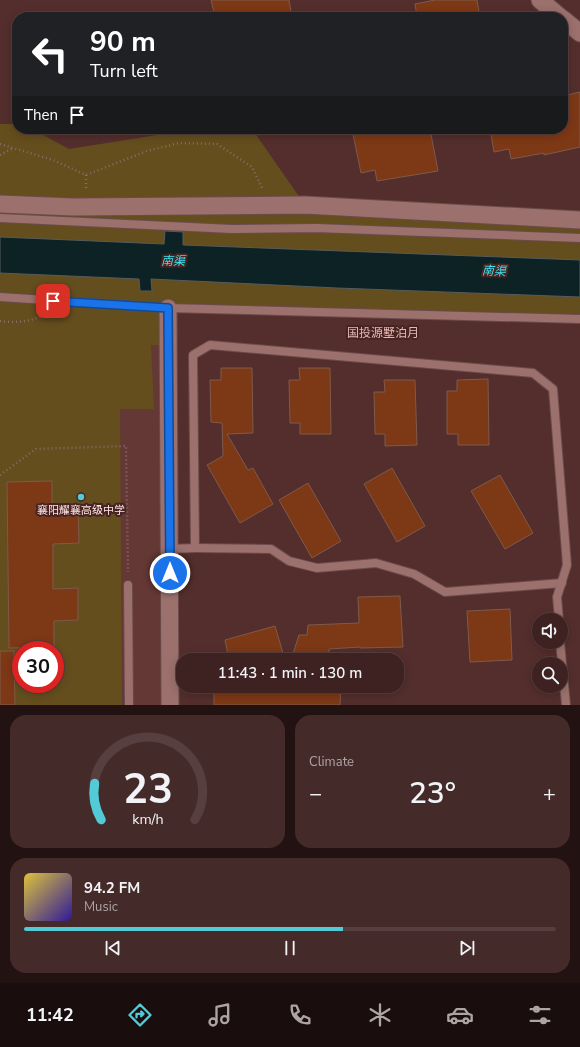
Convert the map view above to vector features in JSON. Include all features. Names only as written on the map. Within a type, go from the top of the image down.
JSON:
[{"type":"street","points":[[540,0],[554,12]]},
{"type":"street","points":[[568,23],[580,33]]},
{"type":"street","points":[[0,204],[73,207],[305,205],[580,220]]},
{"type":"street","points":[[168,308],[170,705]]},
{"type":"lane","points":[[0,218],[232,229],[316,228],[580,238]]},
{"type":"lane","points":[[0,297],[168,308],[580,319]]},
{"type":"lane","points":[[195,548],[193,355],[210,345],[533,373],[553,389],[567,565],[557,597],[558,613]]},
{"type":"lane","points":[[169,549],[271,549],[289,561],[317,568],[376,563],[414,574],[445,592],[562,583]]},
{"type":"lane","points":[[128,585],[129,705]]},
{"type":"lane","points":[[561,649],[566,705]]},
{"type":"path","points":[[0,144],[54,160],[86,175],[147,151],[179,143],[218,144],[252,167],[270,205]]},
{"type":"path","points":[[0,155],[14,148]]},
{"type":"path","points":[[0,321],[24,322],[39,318],[56,310],[66,302]]},
{"type":"path","points":[[0,475],[36,449],[126,446],[128,585]]},
{"type":"shaded area","points":[[0,124],[12,124],[12,134],[41,134],[69,149],[164,134],[255,134],[305,205],[580,220],[580,319],[168,308],[159,345],[151,345],[154,409],[120,409],[122,705],[0,705]]},
{"type":"shaded area","name":"襄阳耀襄高级中学","points":[[0,342],[159,345],[168,705],[0,705]]},
{"type":"water","name":"南渠","points":[[165,231],[183,232],[183,245],[580,260],[580,297],[151,279],[152,291],[140,291],[139,279],[0,273],[0,237],[164,244]]},
{"type":"building","points":[[211,0],[289,0],[291,12],[214,12]]},
{"type":"building","points":[[435,0],[477,0],[479,12],[416,12],[415,4]]},
{"type":"building","points":[[580,92],[580,147],[544,155],[544,153],[511,159],[509,149],[494,152],[491,134],[568,134],[568,95]]},
{"type":"building","points":[[353,134],[431,134],[438,171],[377,181],[375,170],[361,173]]},
{"type":"building","points":[[221,368],[252,368],[253,433],[227,434],[248,470],[253,468],[273,504],[240,523],[207,465],[223,456],[222,423],[211,422],[210,380],[221,380]]},
{"type":"building","points":[[299,368],[330,368],[331,434],[300,434],[300,423],[290,423],[289,380],[300,380]]},
{"type":"building","points":[[488,379],[489,445],[458,445],[458,434],[447,434],[447,391],[457,391],[457,380]]},
{"type":"building","points":[[384,380],[415,380],[417,445],[385,446],[385,434],[375,434],[374,392],[385,392]]},
{"type":"building","points":[[392,468],[425,526],[397,542],[364,484]]},
{"type":"building","points":[[500,475],[533,533],[505,549],[471,491]]},
{"type":"building","points":[[52,481],[52,511],[78,511],[79,543],[53,544],[53,589],[78,588],[78,620],[54,621],[54,641],[12,641],[12,648],[9,648],[7,482]]},
{"type":"building","points":[[308,483],[341,541],[312,558],[279,500]]},
{"type":"building","points":[[400,596],[403,647],[360,647],[329,649],[329,653],[293,653],[299,635],[307,635],[308,625],[359,623],[358,597]]},
{"type":"building","points":[[510,609],[512,660],[470,662],[467,611]]},
{"type":"building","points":[[275,626],[283,653],[228,653],[225,640]]},
{"type":"building","points":[[0,651],[12,651],[12,693],[15,693],[15,705],[0,705]]},
{"type":"building","points":[[214,693],[341,693],[340,705],[214,705]]},
{"type":"place","name":"襄阳耀襄高级中学","points":[[81,497]]},
{"type":"district","name":"国投源墅泊月","points":[[383,333]]},
{"type":"route","points":[[53,301],[168,308],[170,573]]}]
